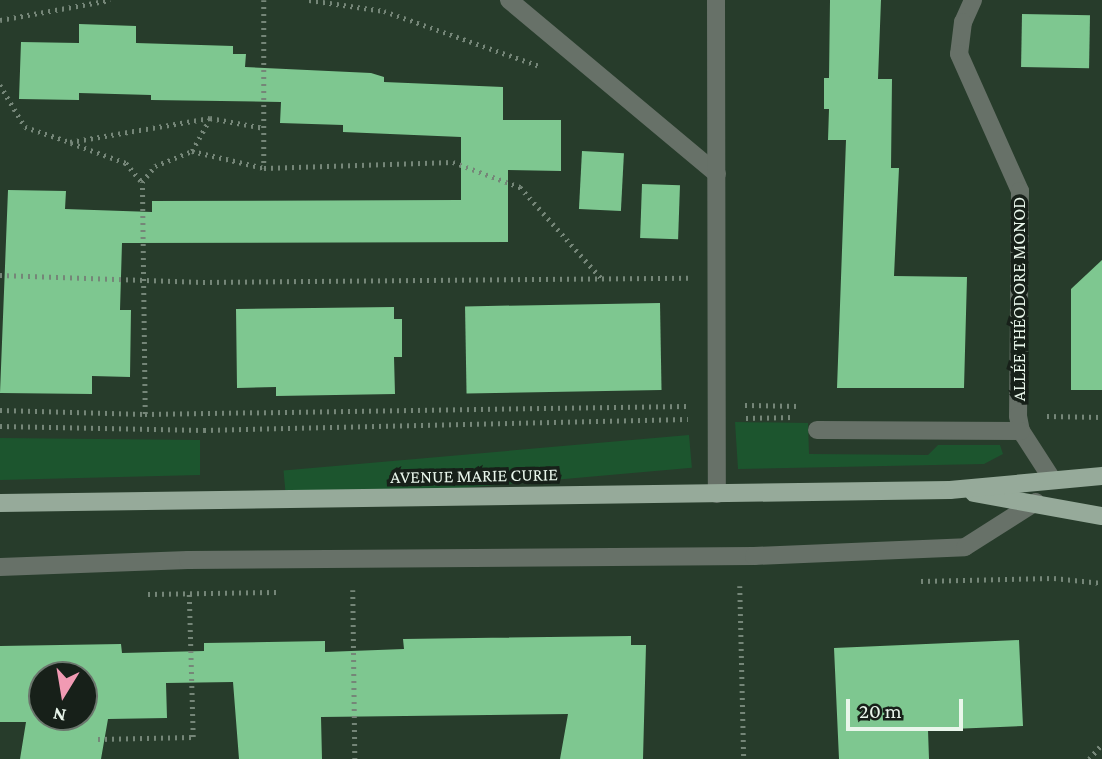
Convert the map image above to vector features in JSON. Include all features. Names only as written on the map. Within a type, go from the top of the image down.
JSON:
[{"type":"main road","name":"AVENUE MARIE CURIE","points":[[0,503],[950,490],[1102,476]]},
{"type":"main road","name":"AVENUE MARIE CURIE","points":[[950,490],[1036,502],[1102,516]]},
{"type":"street","points":[[509,0],[717,174]]},
{"type":"street","points":[[716,0],[717,494]]},
{"type":"street","name":"ALLÉE THÉODORE MONOD","points":[[972,0],[963,22],[959,54],[1020,191],[1020,423]]},
{"type":"street","points":[[817,424],[1020,423],[1052,479]]},
{"type":"street","points":[[0,567],[188,560],[754,556],[965,547],[1036,502]]},
{"type":"path","points":[[0,20],[110,0]]},
{"type":"path","points":[[264,0],[264,167]]},
{"type":"path","points":[[309,0],[384,11],[545,69]]},
{"type":"path","points":[[0,85],[25,127],[126,163],[142,182]]},
{"type":"path","points":[[70,142],[211,118],[264,128]]},
{"type":"path","points":[[192,151],[211,118]]},
{"type":"path","points":[[145,414],[142,182],[155,166],[192,151],[264,167],[453,162],[520,187],[602,279]]},
{"type":"path","points":[[0,275],[142,279],[718,278]]},
{"type":"path","points":[[0,410],[145,414],[718,412],[817,424],[818,406],[718,412],[204,430],[0,426]]},
{"type":"path","points":[[1020,423],[1102,417]]},
{"type":"path","points":[[98,739],[193,737],[188,560]]},
{"type":"path","points":[[740,586],[744,759]]},
{"type":"path","points":[[353,590],[355,759]]},
{"type":"path","points":[[1088,759],[1102,744]]},
{"type":"green space","points":[[735,422],[808,423],[809,454],[928,455],[938,445],[1000,445],[1003,454],[984,464],[738,469]]},
{"type":"green space","points":[[689,435],[692,468],[286,503],[284,470]]},
{"type":"green space","points":[[0,438],[200,440],[200,475],[0,480]]},
{"type":"building","points":[[830,0],[881,0],[878,79],[892,79],[891,168],[899,168],[894,276],[967,277],[964,388],[837,388],[846,140],[828,140],[829,109],[824,109],[824,78],[829,78]]},
{"type":"building","points":[[1022,14],[1090,15],[1089,68],[1021,67]]},
{"type":"building","points":[[79,24],[136,26],[136,43],[233,46],[233,54],[246,54],[245,67],[371,73],[384,77],[384,82],[503,87],[503,120],[561,120],[561,171],[508,170],[508,242],[122,243],[120,310],[131,310],[130,377],[92,376],[92,394],[0,393],[8,190],[66,191],[65,209],[152,212],[152,201],[461,200],[461,137],[343,132],[343,125],[280,123],[281,102],[151,100],[151,95],[79,93],[79,100],[19,99],[21,42],[79,43]]},
{"type":"building","points":[[582,151],[624,153],[621,211],[579,209]]},
{"type":"building","points":[[642,184],[680,185],[678,239],[640,238]]},
{"type":"building","points":[[1102,260],[1102,390],[1071,390],[1071,289]]},
{"type":"building","points":[[660,303],[662,390],[467,393],[465,306]]},
{"type":"building","points":[[394,307],[394,319],[402,319],[402,357],[394,357],[395,394],[276,396],[276,387],[237,388],[236,309]]},
{"type":"building","points":[[631,636],[631,645],[646,645],[643,759],[560,759],[568,714],[321,717],[322,759],[239,759],[233,682],[166,683],[167,718],[108,719],[101,759],[20,759],[26,722],[0,722],[0,646],[121,644],[122,653],[204,651],[204,643],[325,641],[325,652],[404,649],[403,639]]},
{"type":"building","points":[[1019,640],[1023,726],[928,730],[929,759],[839,759],[834,648]]}]
